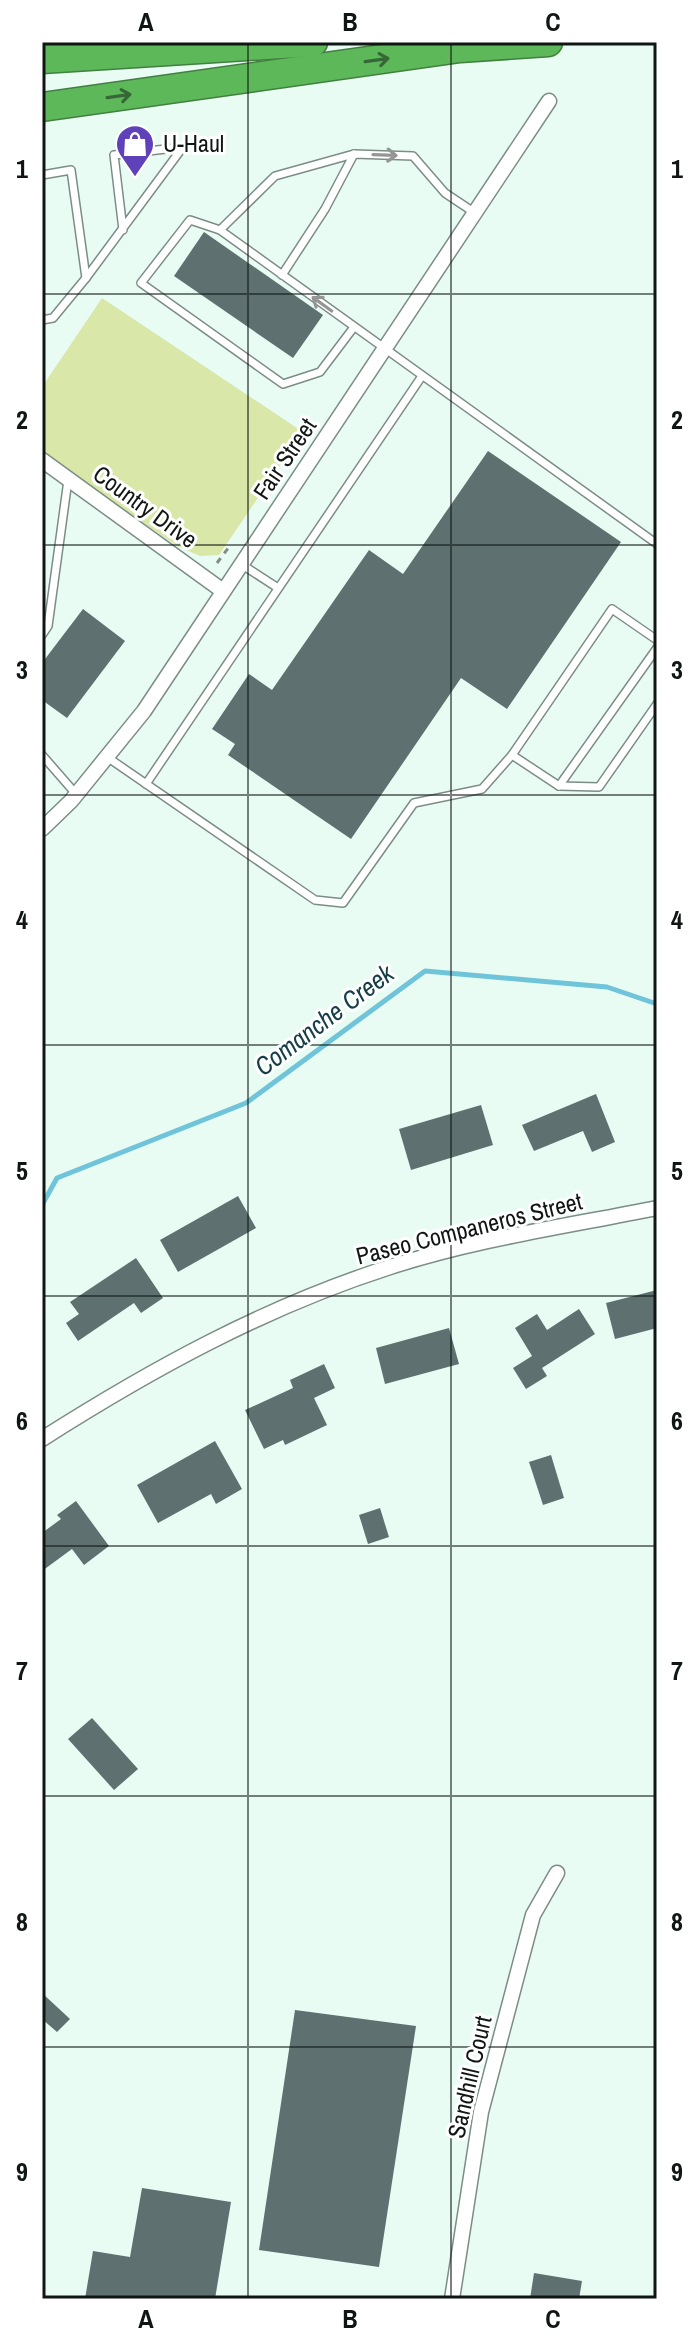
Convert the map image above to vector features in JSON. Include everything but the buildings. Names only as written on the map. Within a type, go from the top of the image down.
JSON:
[{"type":"highway","points":[[42,59],[313,42]]},
{"type":"highway","points":[[42,107],[460,48],[548,42]]},
{"type":"street","name":"Fair Street","points":[[42,829],[76,794],[144,711],[549,101]]},
{"type":"street","name":"Country Drive","points":[[42,460],[223,591]]},
{"type":"street","name":"Paseo Companeros Street","points":[[42,1439],[135,1380],[269,1311],[392,1266],[657,1208]]},
{"type":"street","name":"Sandhill Court","points":[[452,2299],[481,2112],[533,1915],[557,1873]]},
{"type":"lane","points":[[42,320],[53,318],[86,278],[123,230],[183,147],[114,155],[123,230]]},
{"type":"lane","points":[[282,275],[325,209],[354,154]]},
{"type":"lane","points":[[220,230],[275,176],[354,154],[413,156],[445,193],[475,213]]},
{"type":"lane","points":[[42,175],[71,170],[86,278]]},
{"type":"lane","points":[[354,327],[320,372],[283,384],[141,283],[190,220],[220,230],[657,544]]},
{"type":"lane","points":[[146,784],[422,376]]},
{"type":"lane","points":[[42,635],[48,626],[69,479]]},
{"type":"lane","points":[[241,564],[278,588]]},
{"type":"lane","points":[[107,757],[315,900],[343,903],[414,803],[482,789],[512,755],[612,609],[657,640]]},
{"type":"lane","points":[[559,786],[657,648]]},
{"type":"lane","points":[[512,755],[559,786],[599,787],[657,704]]},
{"type":"lane","points":[[42,755],[76,794]]},
{"type":"path","points":[[217,563],[229,547]]},
{"type":"green space","points":[[102,298],[303,432],[219,555],[200,556],[177,546],[42,453],[42,387]]},
{"type":"waterway","name":"Comanche Creek","points":[[42,1205],[57,1178],[246,1103],[425,971],[607,987],[657,1004]]},
{"type":"place","name":"U-Haul","points":[[135,178]]}]
